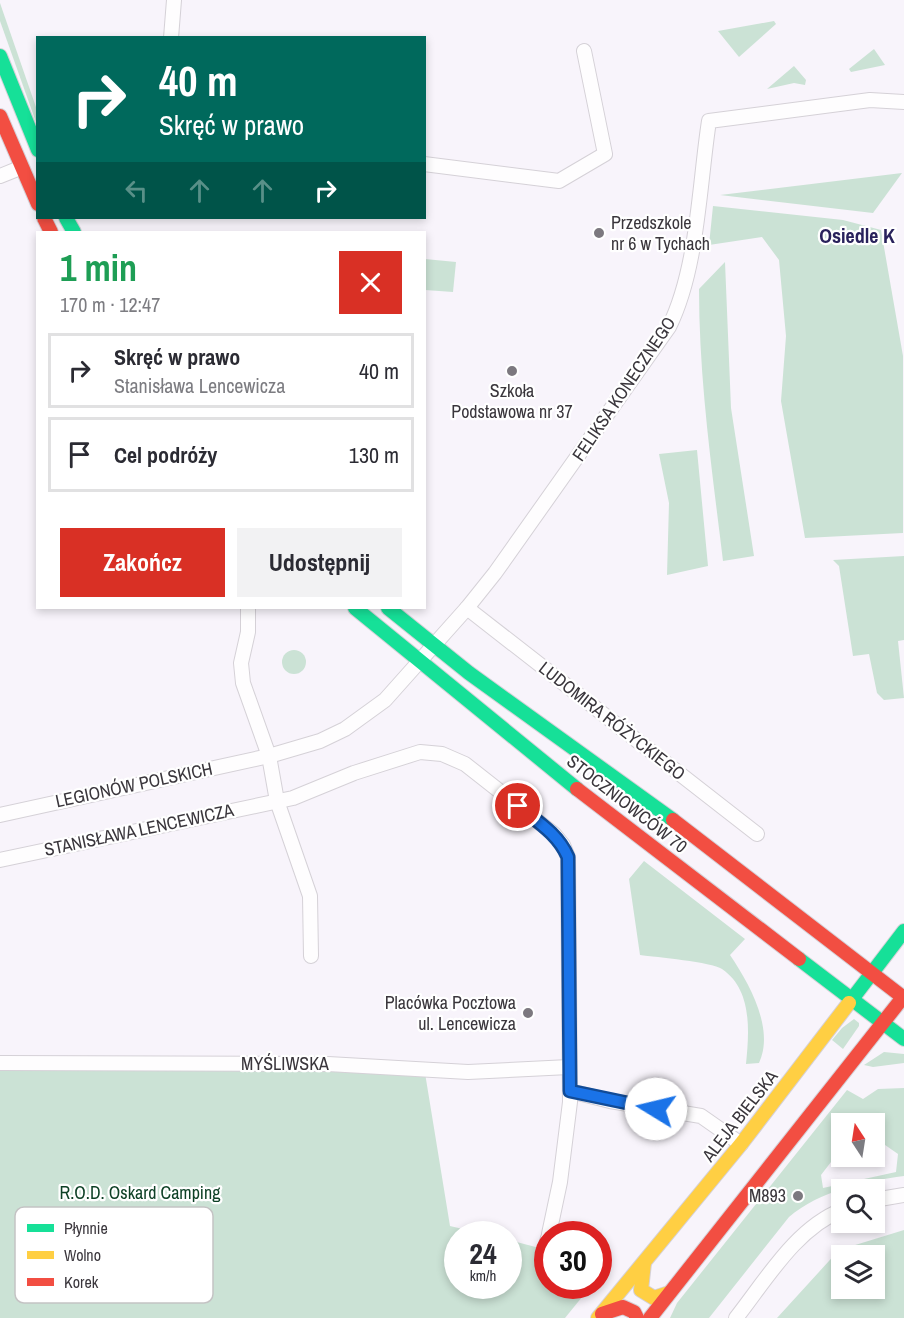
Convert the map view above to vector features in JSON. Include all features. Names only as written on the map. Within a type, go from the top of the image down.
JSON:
[{"type":"street","points":[[171,36],[174,0]]},
{"type":"street","points":[[426,164],[559,181],[605,154],[584,51]]},
{"type":"street","points":[[0,56],[36,145]]},
{"type":"street","name":"FELIKSA KONECZNEGO","points":[[421,661],[433,644],[467,608],[545,505],[669,327],[679,304],[692,244],[709,121],[870,100],[904,102]]},
{"type":"street","points":[[0,116],[20,168],[36,200]]},
{"type":"street","points":[[0,176],[20,168]]},
{"type":"street","name":"LUDOMIRA RÓŻYCKIEGO","points":[[467,608],[757,834]]},
{"type":"street","points":[[248,609],[248,632],[241,663],[243,683],[269,756],[277,801],[310,896],[311,956]]},
{"type":"street","name":"STOCZNIOWCÓW 70","points":[[356,609],[584,795],[904,1040]]},
{"type":"street","name":"STOCZNIOWCÓW 70","points":[[389,609],[433,644],[691,833],[904,997]]},
{"type":"street","name":"LEGIONÓW POLSKICH","points":[[0,815],[269,756],[320,741],[345,729],[385,700],[421,661]]},
{"type":"street","name":"STANISŁAWA LENCEWICZA","points":[[0,860],[277,801],[420,752],[442,754],[465,764],[554,834],[563,845],[570,873],[570,1091],[567,1137],[551,1221]]},
{"type":"street","name":"ALEJA BIELSKA","points":[[600,1316],[741,1144],[904,931]]},
{"type":"street","points":[[650,1318],[904,997]]},
{"type":"street","name":"MYŚLIWSKA","points":[[0,1063],[328,1064],[468,1072],[569,1067]]},
{"type":"street","points":[[570,1091],[610,1101],[701,1116],[741,1144]]},
{"type":"street","points":[[885,1198],[904,1195]]},
{"type":"street","points":[[736,1318],[808,1229],[831,1214]]},
{"type":"street","points":[[644,1262],[640,1280],[641,1290],[650,1298],[656,1299],[669,1293]]},
{"type":"street","points":[[600,1316],[623,1307],[634,1312],[637,1318]]},
{"type":"green space","points":[[0,3],[36,107],[36,122],[0,21]]},
{"type":"green space","points":[[774,21],[776,24],[739,57],[718,31]]},
{"type":"green space","points":[[874,49],[885,65],[851,72],[849,69]]},
{"type":"green space","points":[[794,66],[806,80],[805,85],[794,83],[767,89]]},
{"type":"green space","points":[[902,173],[873,213],[720,195]]},
{"type":"green space","points":[[713,206],[843,220],[881,230],[903,356],[903,533],[805,538],[781,401],[786,336],[779,260],[762,237],[709,245]]},
{"type":"green space","points":[[426,259],[456,262],[453,292],[426,290]]},
{"type":"green space","points":[[725,262],[731,408],[754,556],[723,561],[704,391],[699,289]]},
{"type":"green space","points":[[697,450],[708,566],[667,575],[669,503],[659,454]]},
{"type":"green space","points":[[904,556],[904,640],[898,641],[904,698],[884,700],[877,693],[869,654],[853,656],[839,566],[833,560]]},
{"type":"green space","points":[[294,650],[299,651],[305,657],[305,667],[299,673],[294,674],[289,673],[283,667],[282,662],[283,657],[289,651]]},
{"type":"green space","points":[[644,861],[745,939],[730,955],[752,993],[762,1021],[763,1050],[759,1063],[746,1064],[747,1013],[739,988],[732,978],[716,966],[640,955],[629,879]]},
{"type":"green space","points":[[854,1019],[859,1026],[843,1049],[832,1040]]},
{"type":"green space","points":[[884,1052],[904,1054],[904,1063],[873,1067],[864,1065]]},
{"type":"green space","name":"R.O.D. Oskard Camping","points":[[31,1066],[425,1073],[449,1221],[444,1221],[444,1299],[522,1299],[522,1243],[534,1247],[534,1299],[580,1299],[565,1318],[0,1318],[0,1071],[30,1071]]},
{"type":"green space","points":[[904,1088],[904,1176],[864,1179],[896,1172],[898,1154],[885,1145],[885,1113],[831,1113],[831,1162],[821,1175],[823,1188],[831,1186],[831,1193],[814,1200],[789,1217],[709,1318],[670,1318],[677,1303],[847,1090],[863,1099],[878,1089]]},
{"type":"green space","points":[[904,1230],[904,1318],[777,1318],[831,1259],[831,1299],[885,1299],[885,1245],[855,1245]]},
{"type":"traffic: fast","points":[[0,56],[36,145]]},
{"type":"traffic: fast","points":[[67,219],[73,231]]},
{"type":"traffic: fast","points":[[356,609],[577,789]]},
{"type":"traffic: fast","points":[[389,609],[469,673],[673,820]]},
{"type":"traffic: fast","points":[[849,1003],[904,931]]},
{"type":"traffic: fast","points":[[799,959],[904,1039]]},
{"type":"traffic: slow","points":[[598,1318],[741,1144],[849,1003]]},
{"type":"traffic: slow","points":[[644,1263],[641,1290],[654,1298],[669,1293]]},
{"type":"traffic: jam","points":[[0,116],[36,199]]},
{"type":"traffic: jam","points":[[44,219],[50,231]]},
{"type":"traffic: jam","points":[[577,789],[799,959]]},
{"type":"traffic: jam","points":[[673,820],[904,998]]},
{"type":"traffic: jam","points":[[650,1318],[904,996]]},
{"type":"traffic: jam","points":[[602,1314],[623,1307],[634,1312],[637,1318]]},
{"type":"place","name":"Przedszkole nr 6 w Tychach","points":[[599,233]]},
{"type":"place","name":"Szkoła Podstawowa nr 37","points":[[512,371]]},
{"type":"place","name":"Placówka Pocztowa ul. Lencewicza","points":[[528,1013]]},
{"type":"place","name":"M893","points":[[798,1196]]},
{"type":"district","name":"Osiedle K","points":[[857,236]]},
{"type":"route","points":[[518,806],[554,834],[563,845],[568,857],[570,873],[568,987],[570,1091],[656,1109]]}]
